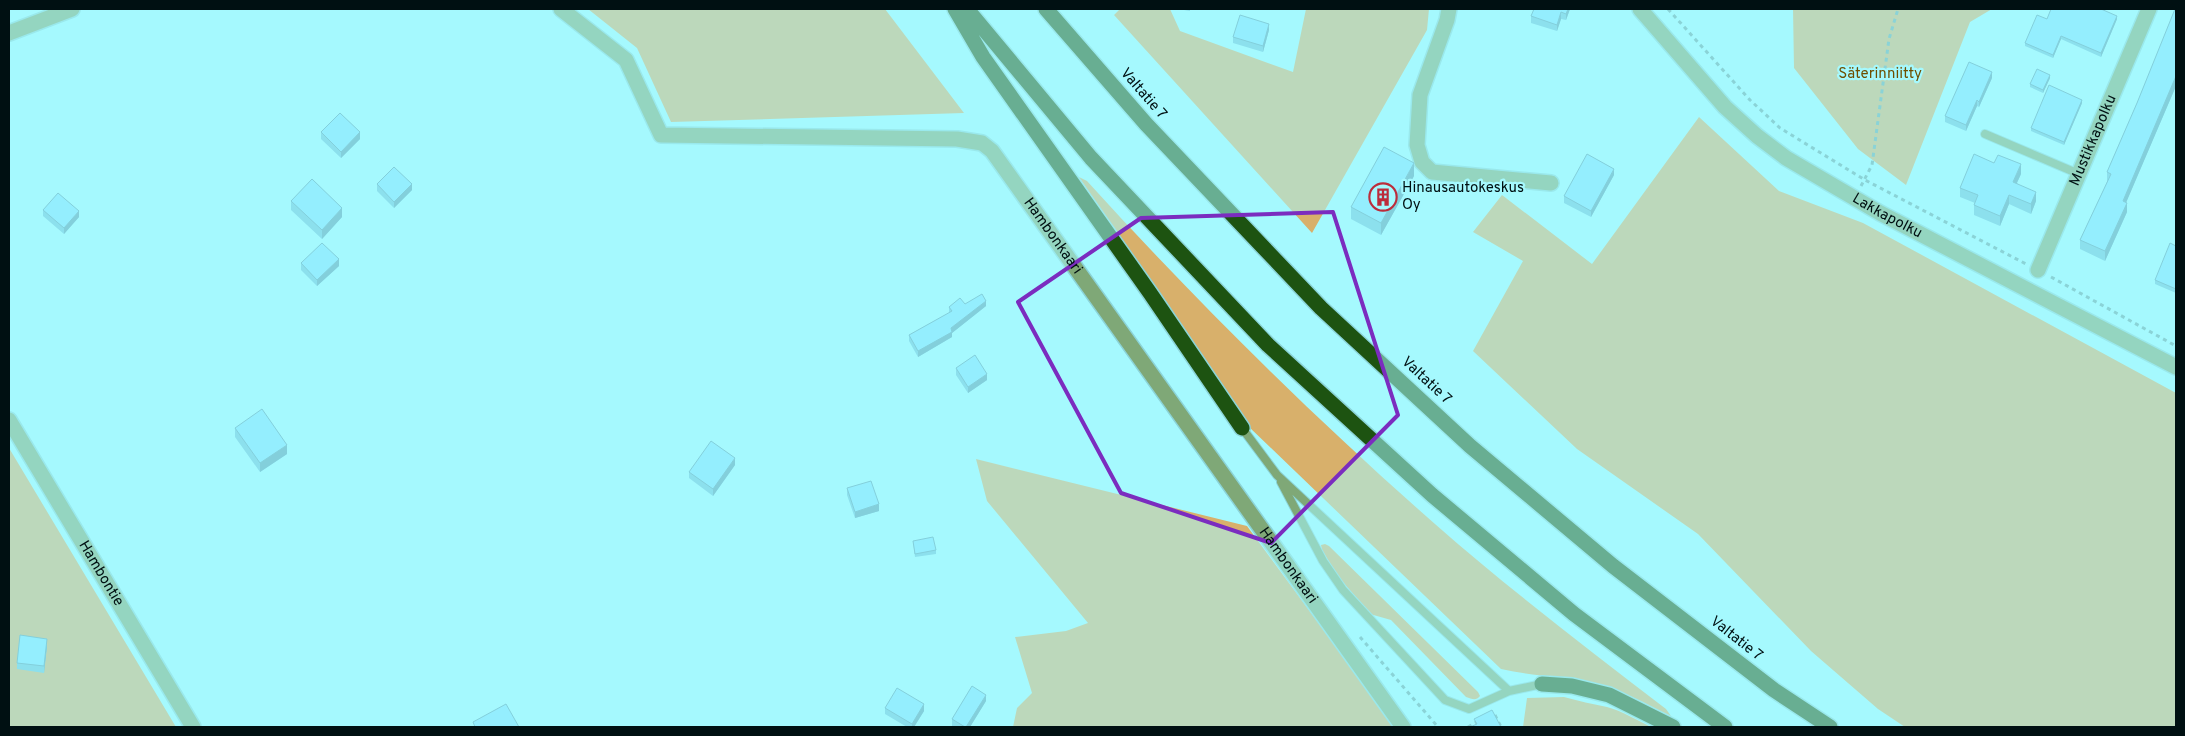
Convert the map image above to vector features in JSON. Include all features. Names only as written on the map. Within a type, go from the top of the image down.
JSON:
[{"type":"highway","points":[[955,9],[983,57],[1150,293],[1242,428]]},
{"type":"highway","points":[[967,9],[1091,158],[1268,345],[1432,495],[1574,614],[1725,727]]},
{"type":"highway","name":"Valtatie 7","points":[[1046,9],[1146,124],[1321,308],[1470,446],[1613,566],[1774,690],[1830,727]]},
{"type":"highway","points":[[1542,684],[1572,686],[1609,696],[1673,727]]},
{"type":"street","points":[[9,33],[72,9]]},
{"type":"street","name":"Hambonkaari","points":[[561,9],[626,60],[661,135],[957,139],[982,143],[992,151],[1403,727]]},
{"type":"street","points":[[1449,9],[1447,20],[1420,95],[1417,145],[1422,162],[1432,172],[1551,183]]},
{"type":"street","name":"Lakkapolku","points":[[1640,9],[1725,106],[1757,136],[1786,158],[1880,213],[2176,367]]},
{"type":"street","name":"Mustikkapolku","points":[[2038,270],[2149,9]]},
{"type":"street","name":"Hambontie","points":[[9,420],[193,727]]},
{"type":"lane","points":[[1986,134],[2079,174]]},
{"type":"lane","points":[[1242,428],[1277,476],[1324,561],[1343,590],[1445,700],[1469,709],[1509,691],[1542,684]]},
{"type":"lane","points":[[1277,476],[1509,691]]},
{"type":"path","points":[[1668,9],[1750,100],[1780,128],[1865,180],[2038,270],[2176,346]]},
{"type":"path","points":[[1855,198],[1872,165],[1890,39],[1898,9]]},
{"type":"path","points":[[1369,617],[1354,631],[1438,727]]},
{"type":"path","points":[[1494,712],[1501,727]]},
{"type":"path","points":[[1468,727],[1485,717]]},
{"type":"highlighted area","points":[[1333,212],[1398,415],[1271,543],[1121,493],[1018,302],[1141,218]]},
{"type":"green space","points":[[588,9],[885,9],[964,113],[671,122],[637,48]]},
{"type":"green space","points":[[1120,9],[1170,9],[1180,31],[1293,72],[1306,9],[1429,9],[1427,30],[1312,233],[1114,15]]},
{"type":"green space","name":"Säterinniitty","points":[[1793,9],[1992,9],[1970,22],[1906,185],[1858,149],[1794,68]]},
{"type":"green space","points":[[1699,117],[1779,191],[1863,223],[2176,393],[2176,727],[1905,727],[1878,709],[1811,651],[1698,534],[1577,449],[1473,351],[1523,261],[1473,232],[1502,195],[1592,264]]},
{"type":"green space","points":[[1079,177],[1087,181],[1170,270],[1256,357],[1389,483],[1491,572],[1666,709],[1671,716],[1633,697],[1603,686],[1501,669],[1247,425]]},
{"type":"green space","points":[[9,448],[176,727],[9,727]]},
{"type":"green space","points":[[976,459],[1247,526],[1395,727],[1013,727],[1017,708],[1032,693],[1015,637],[1066,631],[1088,623],[987,501]]},
{"type":"green space","points":[[1325,544],[1478,692],[1480,696],[1477,699],[1466,697],[1391,620],[1370,614],[1337,575],[1322,550],[1321,545]]},
{"type":"green space","points":[[1564,697],[1613,709],[1651,727],[1523,727],[1527,698]]},
{"type":"building","points":[[1534,9],[1568,9],[1566,14],[1561,12],[1557,25],[1531,16]]},
{"type":"building","points":[[2051,9],[2101,9],[2117,16],[2101,53],[2061,36],[2053,55],[2025,43],[2037,15],[2047,19]]},
{"type":"building","points":[[2175,9],[2176,76],[2123,201],[2127,203],[2105,251],[2080,240],[2111,174],[2107,172]]},
{"type":"building","points":[[1240,15],[1269,24],[1263,46],[1233,37]]},
{"type":"building","points":[[1969,62],[1992,72],[1979,102],[1977,100],[1966,125],[1945,116]]},
{"type":"building","points":[[2037,69],[2050,75],[2043,90],[2030,84]]},
{"type":"building","points":[[2049,85],[2082,100],[2064,142],[2031,128]]},
{"type":"building","points":[[340,113],[360,132],[341,152],[321,132]]},
{"type":"building","name":"Hinausautokeskus Oy","points":[[1384,147],[1414,163],[1381,223],[1351,207]]},
{"type":"building","points":[[1587,154],[1614,169],[1591,211],[1564,196]]},
{"type":"building","points":[[1974,154],[1994,163],[1998,155],[2021,164],[2013,182],[2036,192],[2031,204],[2009,195],[2000,216],[1974,205],[1978,195],[1960,188]]},
{"type":"building","points":[[394,167],[412,184],[394,202],[377,184]]},
{"type":"building","points":[[312,179],[342,208],[322,230],[291,201]]},
{"type":"building","points":[[58,193],[79,211],[64,228],[43,210]]},
{"type":"building","points":[[322,243],[339,259],[317,280],[301,263]]},
{"type":"building","points":[[2170,243],[2176,246],[2176,289],[2155,280]]},
{"type":"building","points":[[982,294],[986,301],[951,328],[952,332],[918,351],[909,335],[952,311],[949,307],[960,298],[965,304]]},
{"type":"building","points":[[975,355],[987,374],[968,387],[956,368]]},
{"type":"building","points":[[262,409],[287,445],[260,463],[235,428]]},
{"type":"building","points":[[711,441],[735,458],[713,489],[689,472]]},
{"type":"building","points":[[871,481],[879,504],[855,512],[847,488]]},
{"type":"building","points":[[933,537],[936,550],[915,554],[913,541]]},
{"type":"building","points":[[20,635],[47,639],[44,666],[17,663]]},
{"type":"building","points":[[972,686],[986,695],[965,727],[952,719]]},
{"type":"building","points":[[897,688],[924,704],[912,724],[885,708]]},
{"type":"building","points":[[506,704],[519,727],[475,727],[473,722]]},
{"type":"building","points":[[1492,710],[1501,727],[1470,727],[1477,724],[1474,719]]},
{"type":"place","name":"Hinausautokeskus Oy","points":[[1383,197]]}]
